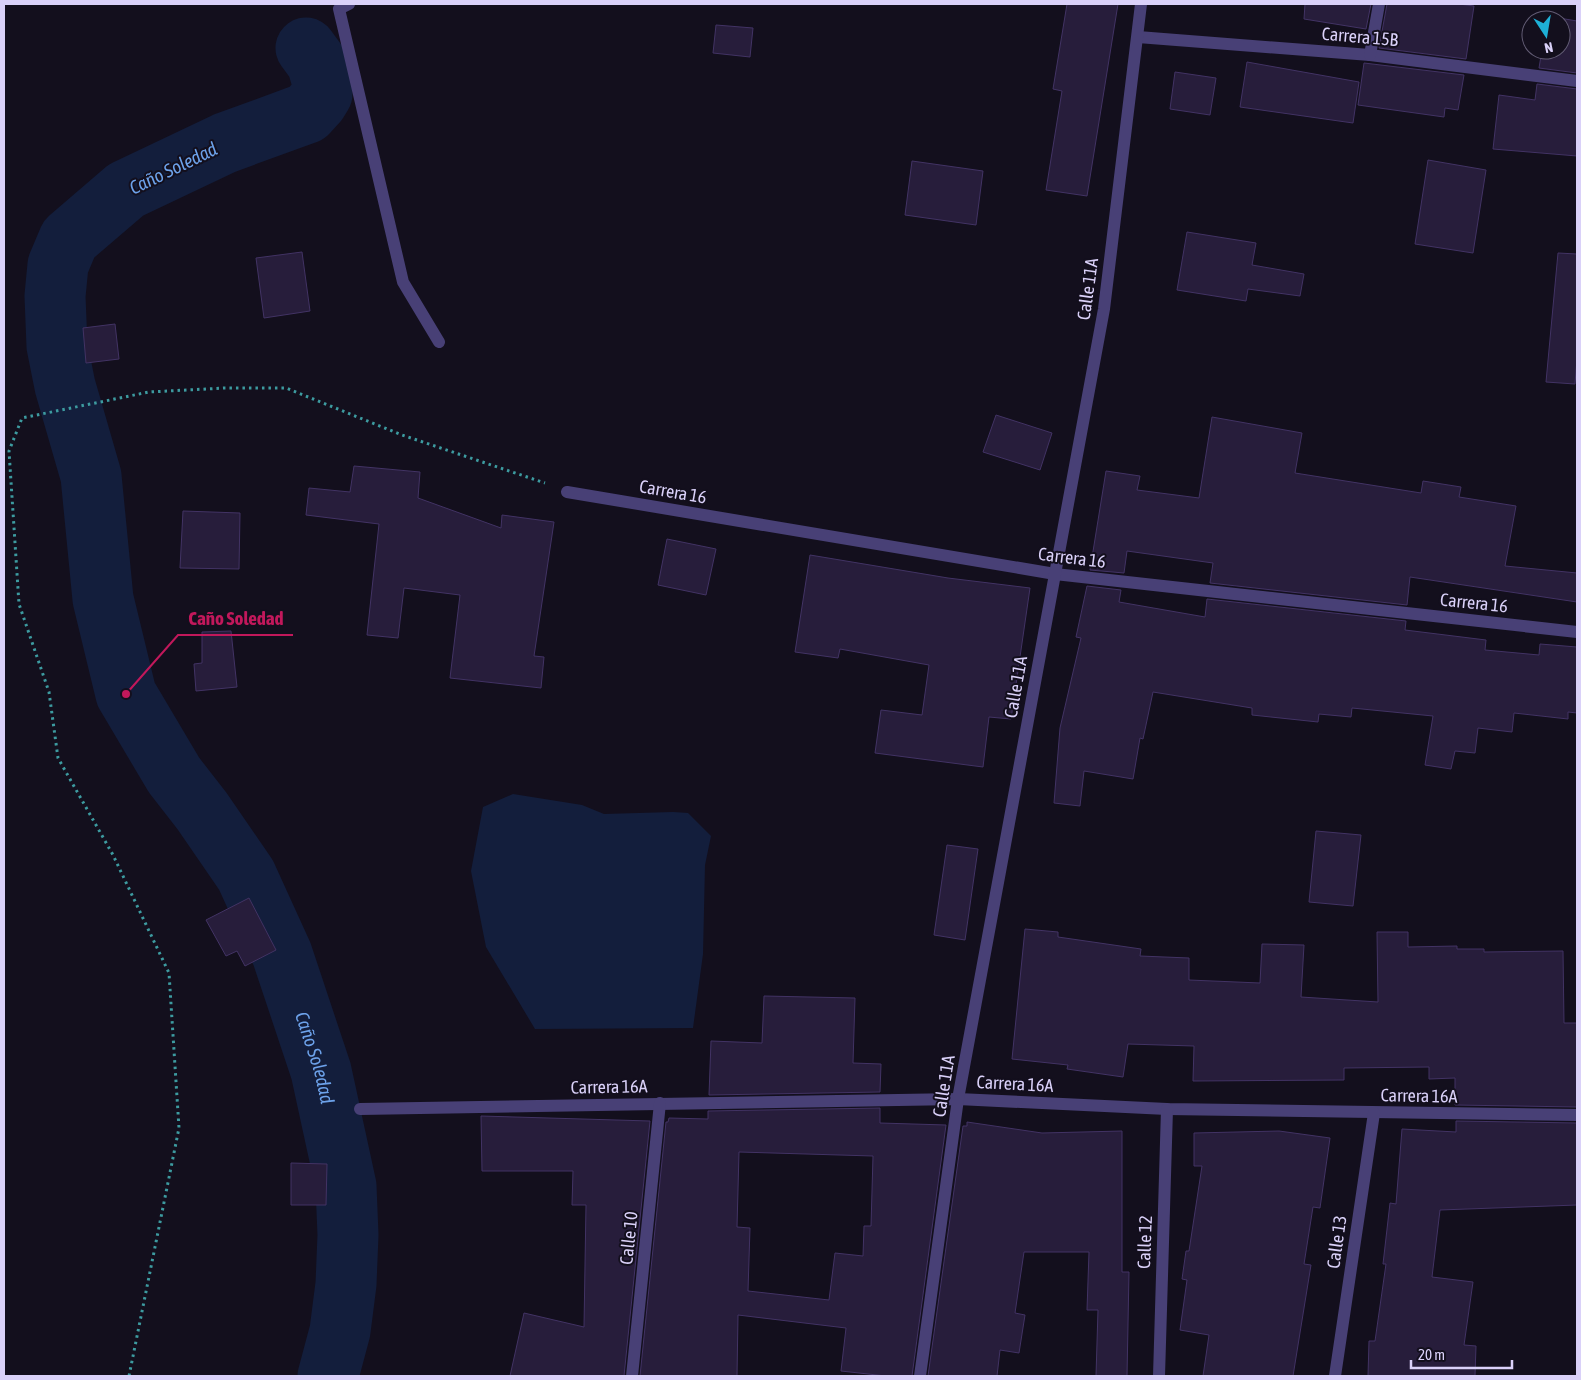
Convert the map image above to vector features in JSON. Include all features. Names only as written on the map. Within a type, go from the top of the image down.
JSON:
[{"type":"street","points":[[350,4],[339,9],[403,282],[439,342]]},
{"type":"street","name":"Calle 11A","points":[[920,1376],[958,1099],[1104,309],[1141,4]]},
{"type":"street","points":[[1370,55],[1379,4]]},
{"type":"street","name":"Carrera 15B","points":[[1138,37],[1370,55],[1577,81]]},
{"type":"street","name":"Carrera 16","points":[[567,492],[1055,574],[1577,632]]},
{"type":"street","name":"Carrera 16A","points":[[360,1109],[958,1099],[1167,1109],[1577,1115]]},
{"type":"street","name":"Calle 10","points":[[632,1376],[660,1104]]},
{"type":"street","name":"Calle 12","points":[[1159,1376],[1167,1109]]},
{"type":"street","name":"Calle 13","points":[[1335,1376],[1374,1113]]},
{"type":"path","points":[[129,1376],[179,1128],[168,973],[113,855],[58,758],[49,692],[19,604],[9,451],[22,418],[64,411],[149,392],[225,388],[286,388],[402,434],[567,492]]},
{"type":"water","points":[[513,794],[582,805],[604,814],[688,813],[711,836],[705,865],[703,954],[693,1028],[535,1029],[486,947],[471,871],[483,807]]},
{"type":"building","points":[[1067,4],[1118,4],[1087,196],[1046,190],[1062,91],[1053,89]]},
{"type":"building","points":[[1305,4],[1371,4],[1366,29],[1304,19]]},
{"type":"building","points":[[1387,4],[1459,4],[1474,6],[1466,59],[1379,48]]},
{"type":"building","points":[[1571,20],[1577,21],[1577,73],[1539,68],[1540,60],[1571,60]]},
{"type":"building","points":[[716,25],[753,28],[750,57],[713,53]]},
{"type":"building","points":[[1247,62],[1359,82],[1353,123],[1240,107]]},
{"type":"building","points":[[1364,63],[1464,75],[1458,110],[1445,108],[1444,117],[1358,105]]},
{"type":"building","points":[[1175,72],[1216,78],[1210,115],[1170,109]]},
{"type":"building","points":[[1537,84],[1577,89],[1577,156],[1493,149],[1499,95],[1535,100]]},
{"type":"building","points":[[1428,160],[1486,170],[1473,253],[1415,244]]},
{"type":"building","points":[[912,161],[983,171],[976,225],[905,215]]},
{"type":"building","points":[[1187,232],[1256,243],[1252,265],[1304,274],[1300,296],[1248,289],[1246,301],[1177,290]]},
{"type":"building","points":[[302,252],[310,311],[264,318],[256,258]]},
{"type":"building","points":[[1558,253],[1577,254],[1577,359],[1575,384],[1546,382]]},
{"type":"building","points":[[115,324],[119,359],[86,363],[83,328]]},
{"type":"building","points":[[996,415],[1052,433],[1040,470],[983,452]]},
{"type":"building","points":[[1212,417],[1302,433],[1295,473],[1421,493],[1423,481],[1461,487],[1459,497],[1516,506],[1505,566],[1577,573],[1577,602],[1410,577],[1407,605],[1210,583],[1213,563],[1127,551],[1124,573],[1090,570],[1106,471],[1140,476],[1137,490],[1199,498]]},
{"type":"building","points":[[354,466],[420,472],[418,498],[501,528],[502,515],[554,522],[534,656],[544,657],[541,688],[450,678],[460,595],[404,588],[398,638],[367,635],[379,524],[306,515],[309,488],[350,492]]},
{"type":"building","points":[[183,511],[240,513],[239,569],[180,568]]},
{"type":"building","points":[[667,539],[716,549],[706,595],[658,585]]},
{"type":"building","points":[[810,555],[948,578],[1030,588],[1011,719],[989,717],[983,767],[875,753],[881,710],[922,715],[929,665],[840,649],[838,658],[795,652]]},
{"type":"building","points":[[1087,586],[1121,590],[1119,602],[1205,617],[1207,599],[1406,621],[1405,630],[1486,640],[1485,650],[1539,655],[1540,644],[1577,647],[1577,713],[1568,712],[1568,719],[1514,713],[1512,732],[1478,728],[1475,753],[1455,751],[1451,769],[1425,765],[1433,716],[1352,708],[1351,717],[1319,714],[1318,722],[1252,715],[1252,708],[1153,692],[1143,739],[1140,738],[1133,779],[1084,771],[1080,806],[1054,803],[1060,728],[1081,638],[1076,637]]},
{"type":"building","points":[[231,631],[237,687],[196,691],[194,664],[202,663],[202,632]]},
{"type":"building","points":[[1316,831],[1361,835],[1353,906],[1309,902]]},
{"type":"building","points":[[947,845],[978,849],[965,940],[934,935]]},
{"type":"building","points":[[249,898],[276,950],[245,966],[237,951],[226,956],[206,920]]},
{"type":"building","points":[[1025,929],[1058,932],[1058,937],[1141,949],[1140,956],[1189,958],[1189,980],[1260,983],[1262,944],[1304,945],[1301,997],[1378,1002],[1377,932],[1408,932],[1408,947],[1457,946],[1457,949],[1484,949],[1484,952],[1563,951],[1564,1023],[1577,1023],[1577,1107],[1455,1105],[1455,1078],[1429,1079],[1429,1067],[1344,1068],[1344,1080],[1193,1081],[1194,1046],[1128,1044],[1123,1077],[1067,1069],[1068,1065],[1012,1059]]},
{"type":"building","points":[[764,996],[855,998],[853,1063],[881,1064],[880,1092],[709,1095],[711,1041],[762,1043]]},
{"type":"building","points":[[880,1108],[880,1123],[946,1125],[912,1376],[886,1376],[841,1371],[846,1328],[738,1315],[737,1376],[640,1376],[666,1122],[668,1122],[669,1118],[708,1119],[708,1111]],"holes":[[[739,1152],[873,1156],[871,1226],[864,1226],[863,1256],[835,1253],[829,1300],[748,1291],[750,1228],[737,1227]]]},
{"type":"building","points":[[481,1116],[650,1121],[624,1376],[510,1376],[524,1313],[584,1327],[586,1205],[572,1205],[573,1171],[482,1171]]},
{"type":"building","points":[[1456,1121],[1577,1123],[1577,1205],[1440,1210],[1432,1277],[1473,1282],[1464,1345],[1476,1346],[1475,1376],[1368,1376],[1369,1341],[1375,1341],[1386,1264],[1383,1264],[1390,1203],[1396,1204],[1402,1129],[1456,1132]]},
{"type":"building","points":[[967,1122],[1042,1133],[1122,1131],[1122,1272],[1129,1272],[1127,1376],[1096,1376],[1098,1310],[1087,1310],[1089,1252],[1024,1252],[1015,1313],[1025,1315],[1019,1353],[1000,1350],[997,1376],[928,1376],[963,1126],[967,1126]]},
{"type":"building","points":[[1279,1131],[1330,1138],[1320,1208],[1313,1207],[1304,1264],[1311,1265],[1293,1376],[1203,1376],[1209,1335],[1180,1330],[1187,1280],[1182,1279],[1186,1251],[1189,1251],[1202,1166],[1194,1166],[1194,1133]]},
{"type":"building","points":[[291,1163],[327,1164],[326,1205],[291,1205]]},
{"type":"waterway","name":"Caño Soledad","points":[[306,48],[317,63],[322,80],[322,94],[307,113],[225,143],[126,190],[69,239],[58,265],[55,296],[57,346],[65,386],[91,476],[103,599],[126,694],[174,775],[202,811],[246,875],[282,954],[321,1071],[346,1186],[348,1235],[346,1284],[340,1331],[328,1376]]},
{"type":"place","name":"Caño Soledad","points":[[126,694]]}]
